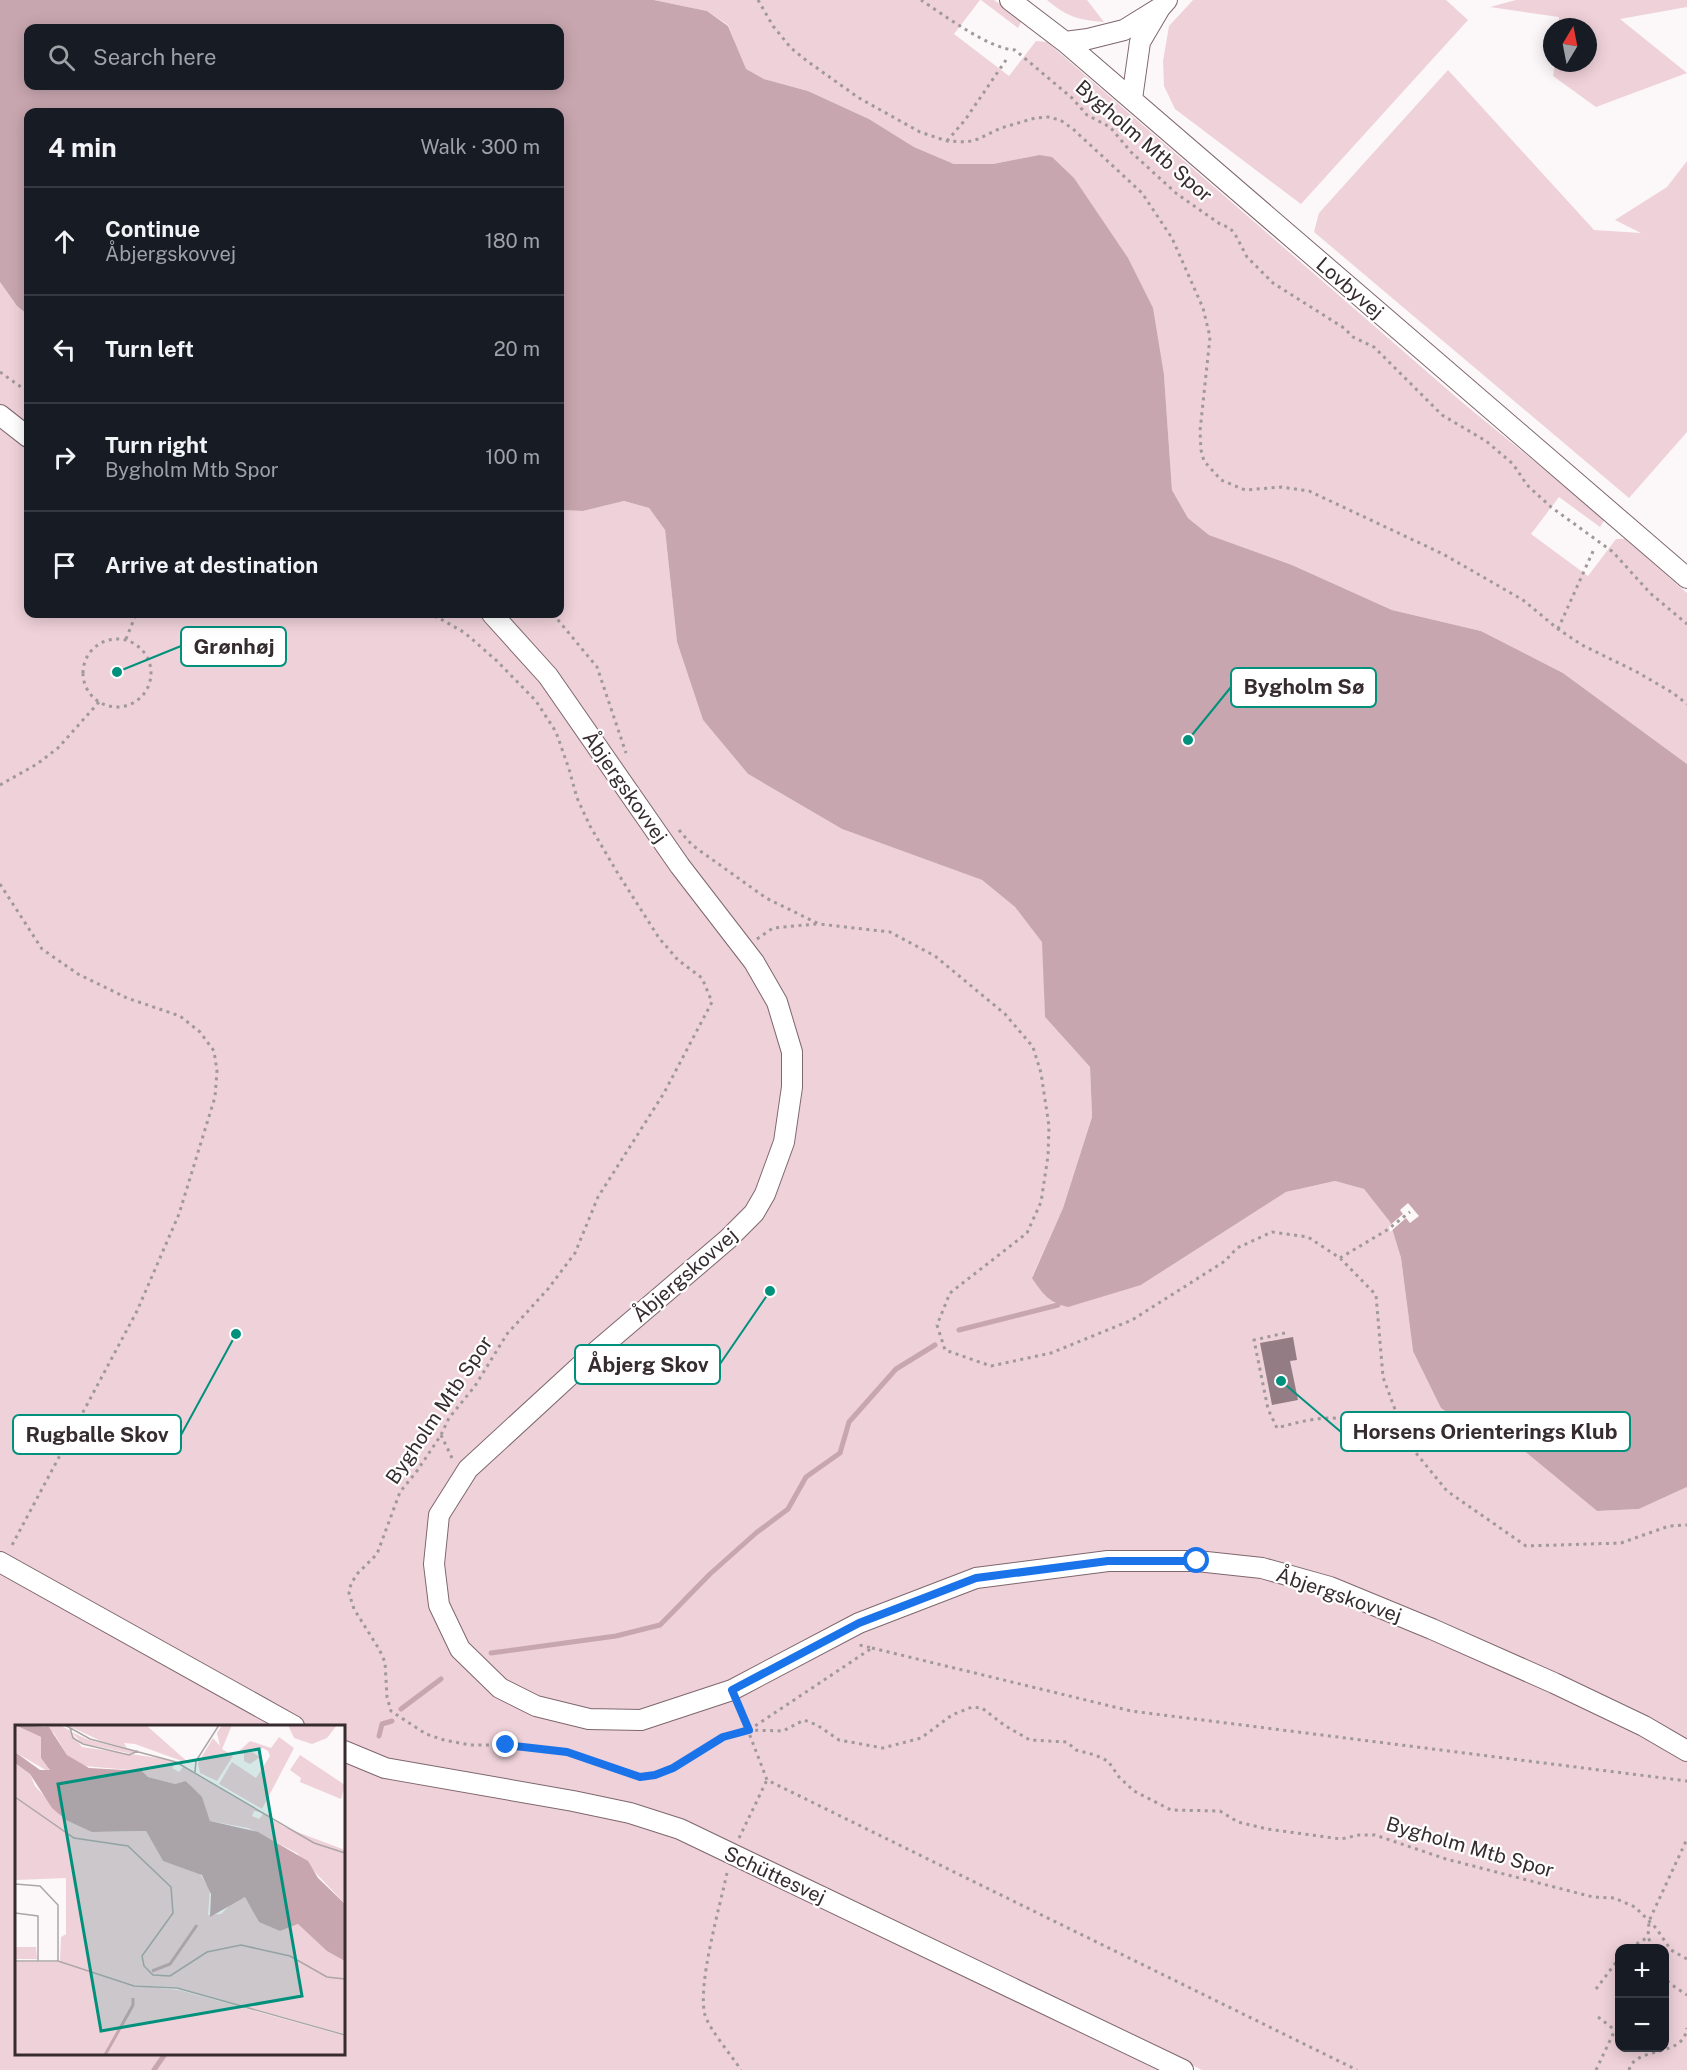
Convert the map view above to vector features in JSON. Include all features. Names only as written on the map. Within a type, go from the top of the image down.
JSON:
[{"type":"street","name":"Lovbyvej","points":[[1010,0],[1065,42],[1132,99],[1687,578]]},
{"type":"street","points":[[1065,42],[1124,30],[1164,4]]},
{"type":"street","points":[[1132,99],[1140,42],[1164,4]]},
{"type":"street","points":[[0,415],[24,434]]},
{"type":"street","name":"Åbjergskovvej","points":[[496,618],[548,676],[680,866],[754,962],[777,1002],[792,1052],[792,1088],[784,1142],[765,1194],[754,1213],[728,1239],[592,1354],[468,1469],[439,1515],[434,1564],[439,1605],[460,1649],[500,1688],[536,1706],[589,1719],[641,1720],[732,1690],[859,1623],[976,1578],[1108,1561],[1197,1561],[1262,1568],[1330,1587],[1432,1629],[1594,1702],[1644,1726],[1687,1751]]},
{"type":"street","points":[[1,1562],[292,1725]]},
{"type":"street","name":"Schüttesvej","points":[[345,1751],[385,1768],[630,1813],[680,1829],[1183,2070]]},
{"type":"path","points":[[758,0],[773,26],[791,48],[807,62],[859,98],[920,132],[947,141],[967,142],[1001,128],[1035,118],[1048,117],[1060,120],[1073,129],[1142,193],[1172,238],[1203,308],[1210,337],[1200,431],[1201,450],[1204,461],[1221,480],[1245,490],[1281,487],[1309,492],[1443,554],[1523,600],[1558,629],[1582,645],[1637,672],[1687,704]]},
{"type":"path","name":"Bygholm Mtb Spor","points":[[921,0],[1004,49],[1015,50],[1072,98],[1087,115],[1110,127],[1131,152],[1177,194],[1220,224],[1230,228],[1247,257],[1273,283],[1344,328],[1353,337],[1374,347],[1442,415],[1486,441],[1513,464],[1527,485],[1551,507],[1613,552],[1650,593],[1687,624]]},
{"type":"path","points":[[947,141],[965,120],[1006,60]]},
{"type":"path","points":[[0,372],[24,389]]},
{"type":"path","points":[[1558,629],[1594,549]]},
{"type":"path","points":[[126,639],[134,618]]},
{"type":"path","name":"Bygholm Mtb Spor","points":[[439,618],[465,633],[498,661],[536,700],[556,732],[577,798],[606,854],[659,938],[678,960],[702,978],[712,1002],[664,1093],[598,1197],[575,1253],[549,1289],[507,1334],[475,1386],[449,1418],[441,1435],[400,1492],[376,1554],[351,1584],[349,1593],[354,1609],[380,1649],[385,1662],[387,1697],[392,1711],[426,1734],[444,1740],[470,1745],[506,1745],[567,1752],[640,1777],[655,1775],[673,1768],[723,1737],[749,1730],[783,1731],[804,1720],[817,1725],[839,1740],[883,1748],[921,1738],[952,1715],[972,1707],[982,1708],[1004,1725],[1030,1740],[1067,1742],[1076,1750],[1108,1761],[1119,1777],[1134,1791],[1171,1810],[1220,1811],[1238,1822],[1267,1830],[1341,1839],[1359,1835],[1376,1835],[1446,1859],[1593,1897],[1614,1898],[1635,1907],[1671,1950],[1687,1959]]},
{"type":"path","points":[[556,618],[597,667],[625,751],[631,760]]},
{"type":"path","points":[[112,638],[126,639],[138,645],[147,655],[151,668],[150,682],[144,694],[134,703],[121,707],[108,706],[99,702],[87,690],[82,677],[83,664],[89,651],[99,642],[112,638]]},
{"type":"path","points":[[0,784],[37,764],[58,748],[99,702]]},
{"type":"path","points":[[673,822],[693,845],[766,898],[819,924]]},
{"type":"path","points":[[0,884],[42,949],[78,974],[128,998],[180,1016],[200,1032],[214,1051],[218,1071],[215,1097],[179,1214],[137,1311],[1,1562]]},
{"type":"path","points":[[743,948],[773,928],[819,924],[890,932],[935,956],[1005,1014],[1033,1047],[1047,1104],[1049,1136],[1041,1202],[1027,1233],[951,1293],[937,1325],[945,1350],[991,1366],[1051,1353],[1132,1320],[1225,1261],[1237,1248],[1272,1232],[1308,1237],[1340,1258],[1376,1295],[1383,1377],[1407,1442],[1447,1491],[1526,1546],[1620,1543],[1669,1526],[1687,1526]]},
{"type":"path","points":[[1340,1258],[1387,1230],[1410,1212]]},
{"type":"path","points":[[1285,1333],[1254,1340],[1268,1409],[1277,1428],[1331,1419],[1347,1422],[1359,1435],[1377,1446],[1407,1442]]},
{"type":"path","points":[[441,1435],[462,1478]]},
{"type":"path","points":[[828,1639],[1131,1711],[1687,1781]]},
{"type":"path","points":[[749,1730],[872,1648]]},
{"type":"path","points":[[732,1690],[767,1780],[1357,2070]]},
{"type":"path","points":[[741,2070],[706,2017],[703,2000],[705,1974],[732,1854],[767,1780]]},
{"type":"path","points":[[1651,1944],[1648,1937],[1649,1921],[1687,1839]]},
{"type":"path","points":[[1637,1944],[1648,1937]]},
{"type":"path","points":[[1596,1989],[1615,1964]]},
{"type":"path","points":[[1669,1983],[1687,1995]]},
{"type":"path","points":[[1596,2070],[1615,2030],[1598,2017]]},
{"type":"path","points":[[1629,2070],[1631,2064],[1638,2058],[1677,2044],[1684,2039],[1687,2028]]},
{"type":"shaded area","points":[[0,0],[654,0],[707,11],[728,26],[746,69],[764,79],[808,91],[869,119],[914,147],[954,164],[993,164],[1039,155],[1052,157],[1074,178],[1128,258],[1153,308],[1164,375],[1172,490],[1188,518],[1209,535],[1292,565],[1392,610],[1481,631],[1563,673],[1687,764],[1687,1487],[1639,1509],[1597,1511],[1523,1450],[1465,1425],[1441,1408],[1413,1351],[1401,1258],[1390,1222],[1364,1189],[1335,1181],[1286,1192],[1141,1285],[1068,1307],[1055,1303],[1043,1293],[1032,1278],[1063,1208],[1092,1117],[1090,1067],[1045,1017],[1042,942],[1015,907],[982,880],[842,829],[748,774],[703,720],[677,642],[665,530],[649,508],[624,501],[583,511],[564,510],[564,108],[24,108],[24,312],[17,306],[0,282]]},
{"type":"shaded area","points":[[654,0],[980,0],[954,34],[1009,76],[1036,41],[1047,42],[1463,403],[1605,519],[1600,527],[1559,497],[1531,534],[1588,576],[1616,539],[1625,539],[1687,593],[1687,764],[1563,673],[1481,631],[1392,610],[1292,565],[1209,535],[1188,518],[1172,490],[1164,375],[1039,155],[993,164],[954,164],[914,147],[869,119],[808,91],[764,79],[745,69],[728,25],[707,11]]},
{"type":"shaded area","points":[[981,0],[994,0],[1022,20],[1018,28]]},
{"type":"shaded area","points":[[1047,0],[1087,0],[1104,22],[1074,17]]},
{"type":"shaded area","points":[[1193,0],[1446,0],[1468,20],[1301,204],[1175,109],[1164,86],[1163,61],[1169,26]]},
{"type":"shaded area","points":[[1516,0],[1687,0],[1687,7],[1620,19],[1687,73],[1596,107],[1553,76],[1554,72],[1597,72],[1597,18],[1559,18],[1490,7]]},
{"type":"shaded area","points":[[1448,70],[1594,230],[1641,233],[1615,220],[1667,187],[1687,161],[1687,432],[1629,498],[1314,232],[1319,213]]},
{"type":"shaded area","points":[[0,282],[17,306],[24,312],[24,618],[564,618],[564,510],[583,511],[624,501],[649,508],[665,530],[677,642],[703,720],[748,774],[842,829],[982,880],[1015,907],[1043,942],[1045,1017],[1090,1067],[1092,1117],[1063,1208],[1032,1277],[1141,1285],[1286,1192],[1335,1181],[1364,1189],[1390,1222],[1401,1258],[1413,1351],[1465,1425],[1523,1450],[1597,1511],[1639,1509],[1687,1487],[1687,2070],[1202,2070],[668,1815],[622,1802],[390,1760],[345,1741],[345,1725],[15,1725],[15,2055],[345,2055],[345,1758],[385,1777],[622,1819],[695,1845],[1157,2070],[0,2070]]},
{"type":"pier","points":[[1408,1203],[1419,1216],[1410,1223],[1406,1218],[1390,1232],[1389,1226],[1403,1214],[1400,1210]]},
{"type":"building","points":[[1293,1337],[1297,1360],[1290,1361],[1298,1400],[1272,1405],[1260,1343]]},
{"type":"waterway","points":[[959,1330],[1058,1305]]},
{"type":"waterway","points":[[491,1653],[616,1636],[660,1625],[710,1574],[756,1533],[788,1509],[806,1477],[840,1453],[849,1422],[896,1369],[935,1345]]},
{"type":"waterway","points":[[401,1709],[441,1679]]},
{"type":"waterway","points":[[379,1736],[382,1724],[392,1721]]},
{"type":"waterway","points":[[154,2070],[164,2055]]},
{"type":"place","name":"Grønhøj","points":[[117,672]]},
{"type":"place","name":"Bygholm Sø","points":[[1188,740]]},
{"type":"place","name":"Åbjerg Skov","points":[[770,1291]]},
{"type":"place","name":"Rugballe Skov","points":[[236,1334]]},
{"type":"place","name":"Horsens Orienterings Klub","points":[[1281,1381]]},
{"type":"route","points":[[506,1745],[567,1752],[640,1777],[655,1775],[673,1768],[723,1737],[749,1730],[732,1690],[859,1623],[976,1578],[1108,1561],[1197,1561]]}]
